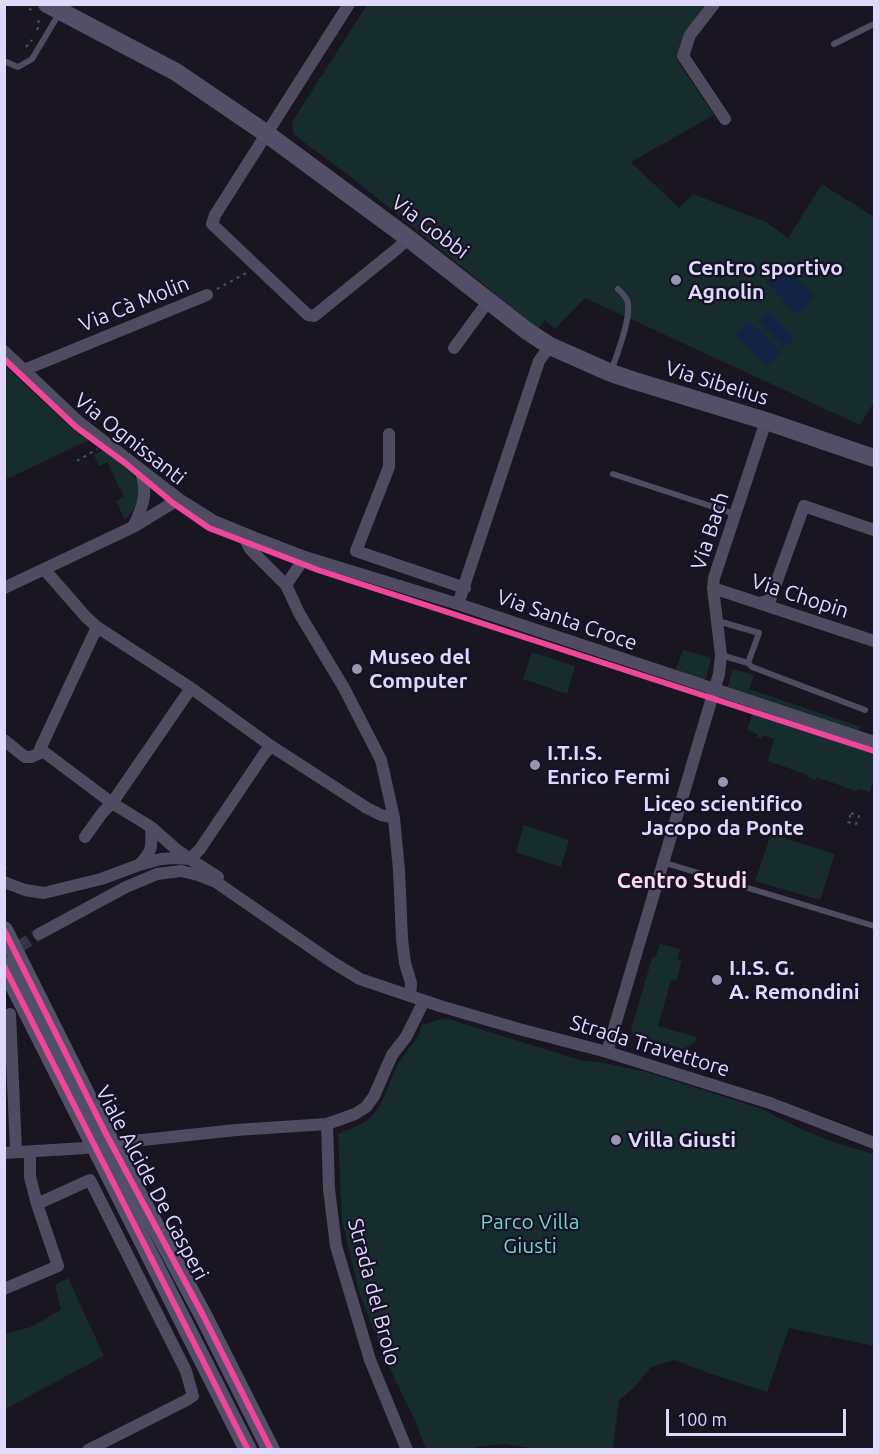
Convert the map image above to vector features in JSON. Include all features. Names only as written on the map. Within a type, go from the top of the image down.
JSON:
[{"type":"main road","name":"Via Gobbi","points":[[53,8],[176,72],[267,134],[550,346]]},
{"type":"main road","name":"Via Sibelius","points":[[550,346],[611,373],[874,458]]},
{"type":"main road","name":"Viale Alcide De Gasperi","points":[[4,930],[105,1132],[271,1449]]},
{"type":"main road","name":"Viale Alcide De Gasperi","points":[[4,966],[248,1449]]},
{"type":"street","points":[[349,4],[215,215],[212,224],[308,315],[314,316],[408,238]]},
{"type":"street","points":[[714,4],[690,35],[683,56],[725,119]]},
{"type":"street","name":"Via Cà Molin","points":[[24,370],[207,295]]},
{"type":"street","points":[[454,348],[489,300]]},
{"type":"street","points":[[458,604],[539,361],[550,346]]},
{"type":"street","name":"Via Ognissanti","points":[[4,351],[79,422],[179,499],[214,521],[248,536]]},
{"type":"street","name":"Via Bach","points":[[607,1052],[715,690],[721,655],[713,588],[716,571],[766,422]]},
{"type":"street","points":[[389,434],[389,467],[356,551],[465,588]]},
{"type":"street","points":[[133,527],[142,509],[145,494],[140,469]]},
{"type":"street","points":[[4,588],[133,527],[179,499]]},
{"type":"street","points":[[760,603],[770,600],[804,506],[874,530]]},
{"type":"street","points":[[248,536],[246,542],[250,549],[286,585],[299,613],[344,688],[381,760],[394,818],[402,939],[405,963],[411,983],[410,996]]},
{"type":"street","name":"Via Santa Croce","points":[[248,536],[874,742]]},
{"type":"street","points":[[286,585],[305,556]]},
{"type":"street","points":[[44,569],[86,617],[98,627],[191,688],[271,746],[367,808],[394,818]]},
{"type":"street","name":"Via Chopin","points":[[713,588],[874,641]]},
{"type":"street","points":[[4,740],[25,757],[40,753],[40,748],[98,627]]},
{"type":"street","points":[[86,837],[191,688]]},
{"type":"street","points":[[4,882],[25,890],[44,893],[101,879],[161,859],[190,859],[200,849],[271,746]]},
{"type":"street","points":[[40,748],[112,803],[152,827],[190,859],[360,979]]},
{"type":"street","points":[[139,865],[151,850],[152,827]]},
{"type":"street","points":[[39,934],[126,887],[157,874],[182,871],[216,882],[332,963],[360,979]]},
{"type":"street","name":"Strada Travettore","points":[[360,979],[519,1029],[607,1052],[770,1103],[874,1143]]},
{"type":"street","points":[[124,1142],[236,1130],[327,1124],[355,1114],[366,1107],[374,1096],[392,1055],[406,1037],[424,1000]]},
{"type":"street","points":[[10,1014],[10,1153],[84,1148]]},
{"type":"street","name":"Strada del Brolo","points":[[327,1124],[329,1189],[336,1246],[370,1360],[407,1449]]},
{"type":"street","points":[[4,1289],[58,1266],[36,1204],[30,1177],[30,1152]]},
{"type":"street","points":[[36,1204],[90,1180],[186,1371],[193,1396],[87,1449]]},
{"type":"lane","points":[[4,61],[18,67],[32,59],[53,8]]},
{"type":"lane","points":[[834,44],[874,24]]},
{"type":"lane","points":[[611,373],[629,308],[627,299],[618,289]]},
{"type":"lane","points":[[613,474],[735,515]]},
{"type":"lane","points":[[718,621],[759,633],[748,663]]},
{"type":"lane","points":[[721,655],[748,663],[752,667],[865,710]]},
{"type":"lane","points":[[662,862],[874,926]]},
{"type":"path","points":[[23,4],[38,15],[37,32]]},
{"type":"path","points":[[26,47],[34,37]]},
{"type":"path","points":[[77,461],[101,447],[93,440]]},
{"type":"path","points":[[4,866],[15,874]]},
{"type":"green space","points":[[367,5],[710,5],[681,43],[677,60],[714,115],[631,162],[679,208],[693,194],[766,222],[788,238],[822,184],[874,217],[874,402],[860,425],[585,298],[555,329],[545,320],[538,329],[355,180],[293,134],[292,122]]},
{"type":"green space","points":[[5,366],[75,431],[89,440],[5,480]]},
{"type":"green space","points":[[104,450],[130,470],[138,483],[138,499],[133,511],[125,520],[116,501],[124,497],[107,462],[99,466],[94,455]]},
{"type":"green space","points":[[683,650],[709,657],[711,660],[706,678],[703,680],[675,672]]},
{"type":"green space","points":[[532,652],[575,666],[567,694],[523,679]]},
{"type":"green space","points":[[733,669],[754,675],[749,689],[861,727],[855,735],[727,689]]},
{"type":"green space","points":[[753,714],[874,754],[874,778],[870,792],[859,789],[856,791],[816,777],[815,780],[808,775],[768,761],[774,739],[763,735],[762,738],[757,737],[758,734],[747,730]]},
{"type":"green space","points":[[524,825],[569,840],[561,867],[516,852]]},
{"type":"green space","points":[[771,834],[835,854],[820,900],[755,881]]},
{"type":"green space","points":[[660,944],[680,949],[677,959],[682,961],[676,981],[671,980],[658,1026],[697,1037],[695,1042],[684,1049],[633,1034],[631,1030],[652,958],[656,956]]},
{"type":"green space","name":"Parco Villa Giusti","points":[[445,1018],[583,1061],[647,1072],[762,1109],[803,1130],[874,1154],[874,1346],[789,1328],[767,1392],[675,1360],[651,1367],[634,1388],[619,1400],[613,1449],[537,1449],[505,1444],[476,1447],[475,1449],[426,1449],[384,1356],[360,1295],[342,1220],[338,1134],[361,1124],[372,1116],[381,1104],[400,1061],[415,1040],[422,1025]]},
{"type":"green space","points":[[68,1278],[104,1356],[5,1409],[5,1334],[31,1327],[61,1310],[55,1285]]},
{"type":"water","points":[[784,265],[814,297],[796,314],[766,281]]},
{"type":"water","points":[[769,312],[795,338],[784,347],[759,321]]},
{"type":"water","points":[[750,321],[781,352],[766,367],[735,335]]},
{"type":"tunnel","points":[[4,957],[39,934]]},
{"type":"cycle path","points":[[4,359],[76,427],[125,463],[173,503],[209,528],[318,570],[874,751]]},
{"type":"cycle path","points":[[4,930],[105,1132],[204,1317],[271,1450]]},
{"type":"cycle path","points":[[4,966],[248,1450]]},
{"type":"place","name":"Centro sportivo Agnolin","points":[[676,280]]},
{"type":"place","name":"Museo del Computer","points":[[357,669]]},
{"type":"place","name":"I.T.I.S. Enrico Fermi","points":[[535,765]]},
{"type":"place","name":"Liceo scientifico Jacopo da Ponte","points":[[723,782]]},
{"type":"place","name":"I.I.S. G. A. Remondini","points":[[717,980]]},
{"type":"place","name":"Villa Giusti","points":[[616,1140]]},
{"type":"district","name":"Centro Studi","points":[[682,881]]}]
